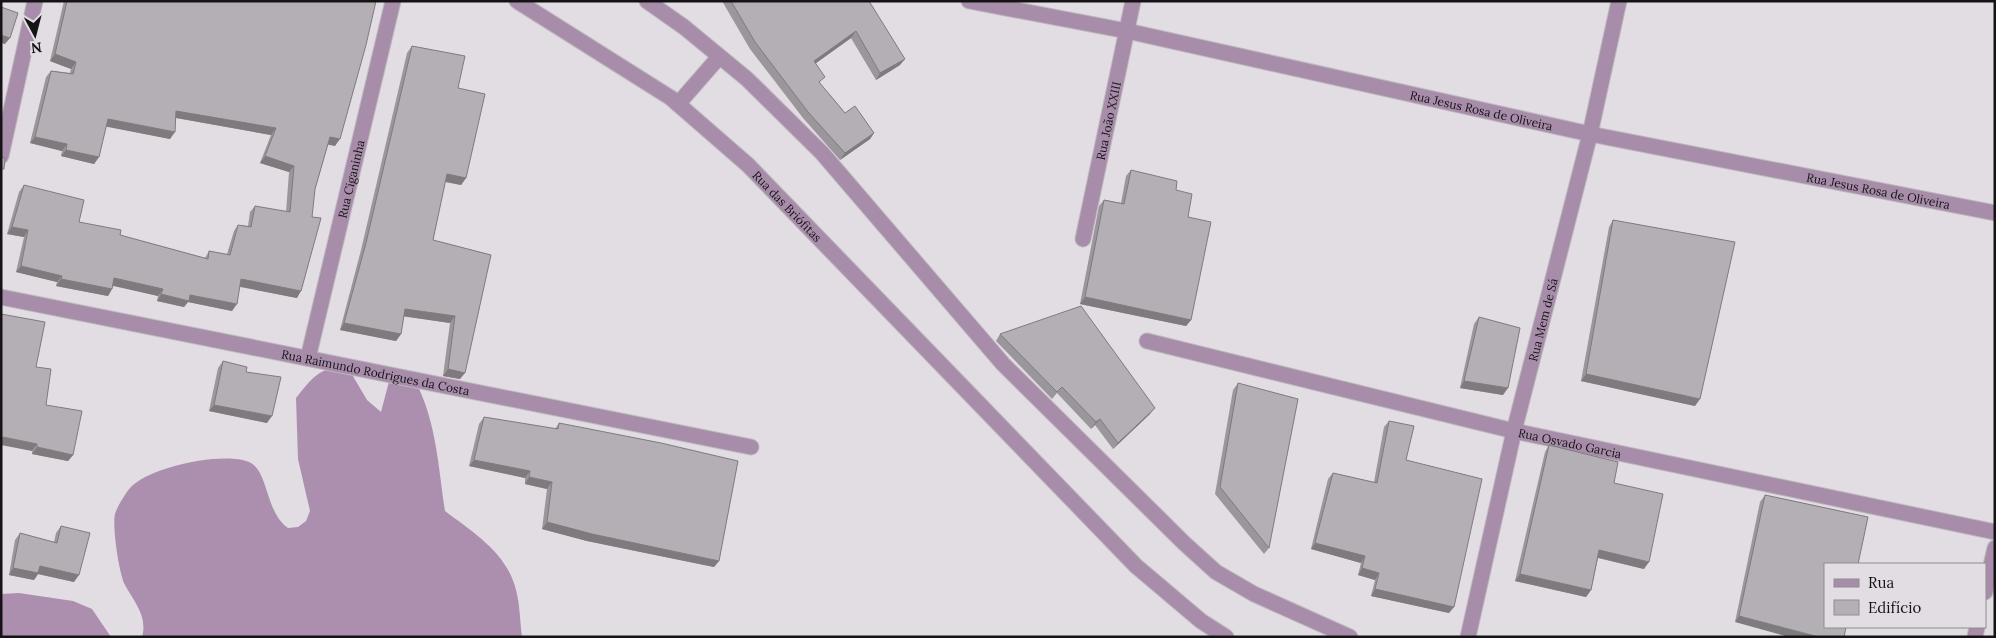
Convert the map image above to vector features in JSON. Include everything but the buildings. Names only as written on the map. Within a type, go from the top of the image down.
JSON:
[{"type":"street","points":[[1,156],[35,1]]},
{"type":"street","name":"Rua Ciganinha","points":[[308,358],[393,1]]},
{"type":"street","name":"Rua das Briófitas","points":[[517,1],[590,45],[678,104],[748,165],[1136,566],[1201,621],[1226,637]]},
{"type":"street","points":[[647,1],[684,27],[747,80],[822,154],[1003,364],[1184,543],[1216,572],[1254,594],[1350,637]]},
{"type":"street","name":"Rua Jesus Rosa de Oliveira","points":[[969,1],[1127,31],[1590,134],[1995,213]]},
{"type":"street","name":"Rua João XXIII","points":[[1083,239],[1133,1]]},
{"type":"street","name":"Rua Mem de Sá","points":[[1468,637],[1514,432],[1590,134],[1619,1]]},
{"type":"street","points":[[678,104],[719,57]]},
{"type":"street","name":"Rua Raimundo Rodrigues da Costa","points":[[1,297],[752,447]]},
{"type":"street","name":"Rua Osvado Garcia","points":[[1148,341],[1514,432],[1995,532]]},
{"type":"street","points":[[1986,588],[1995,548]]},
{"type":"shaded area","points":[[347,366],[367,400],[381,412],[391,374],[411,374],[426,406],[431,423],[445,511],[488,545],[505,565],[512,577],[516,590],[522,637],[142,637],[142,616],[125,585],[118,561],[115,539],[115,514],[119,504],[130,488],[139,480],[187,463],[222,458],[237,459],[249,462],[260,474],[275,512],[281,521],[288,528],[298,527],[306,521],[310,511],[298,459],[296,398],[312,379],[323,371]]},
{"type":"shaded area","points":[[19,593],[73,601],[92,609],[111,637],[1,637],[1,594]]}]
